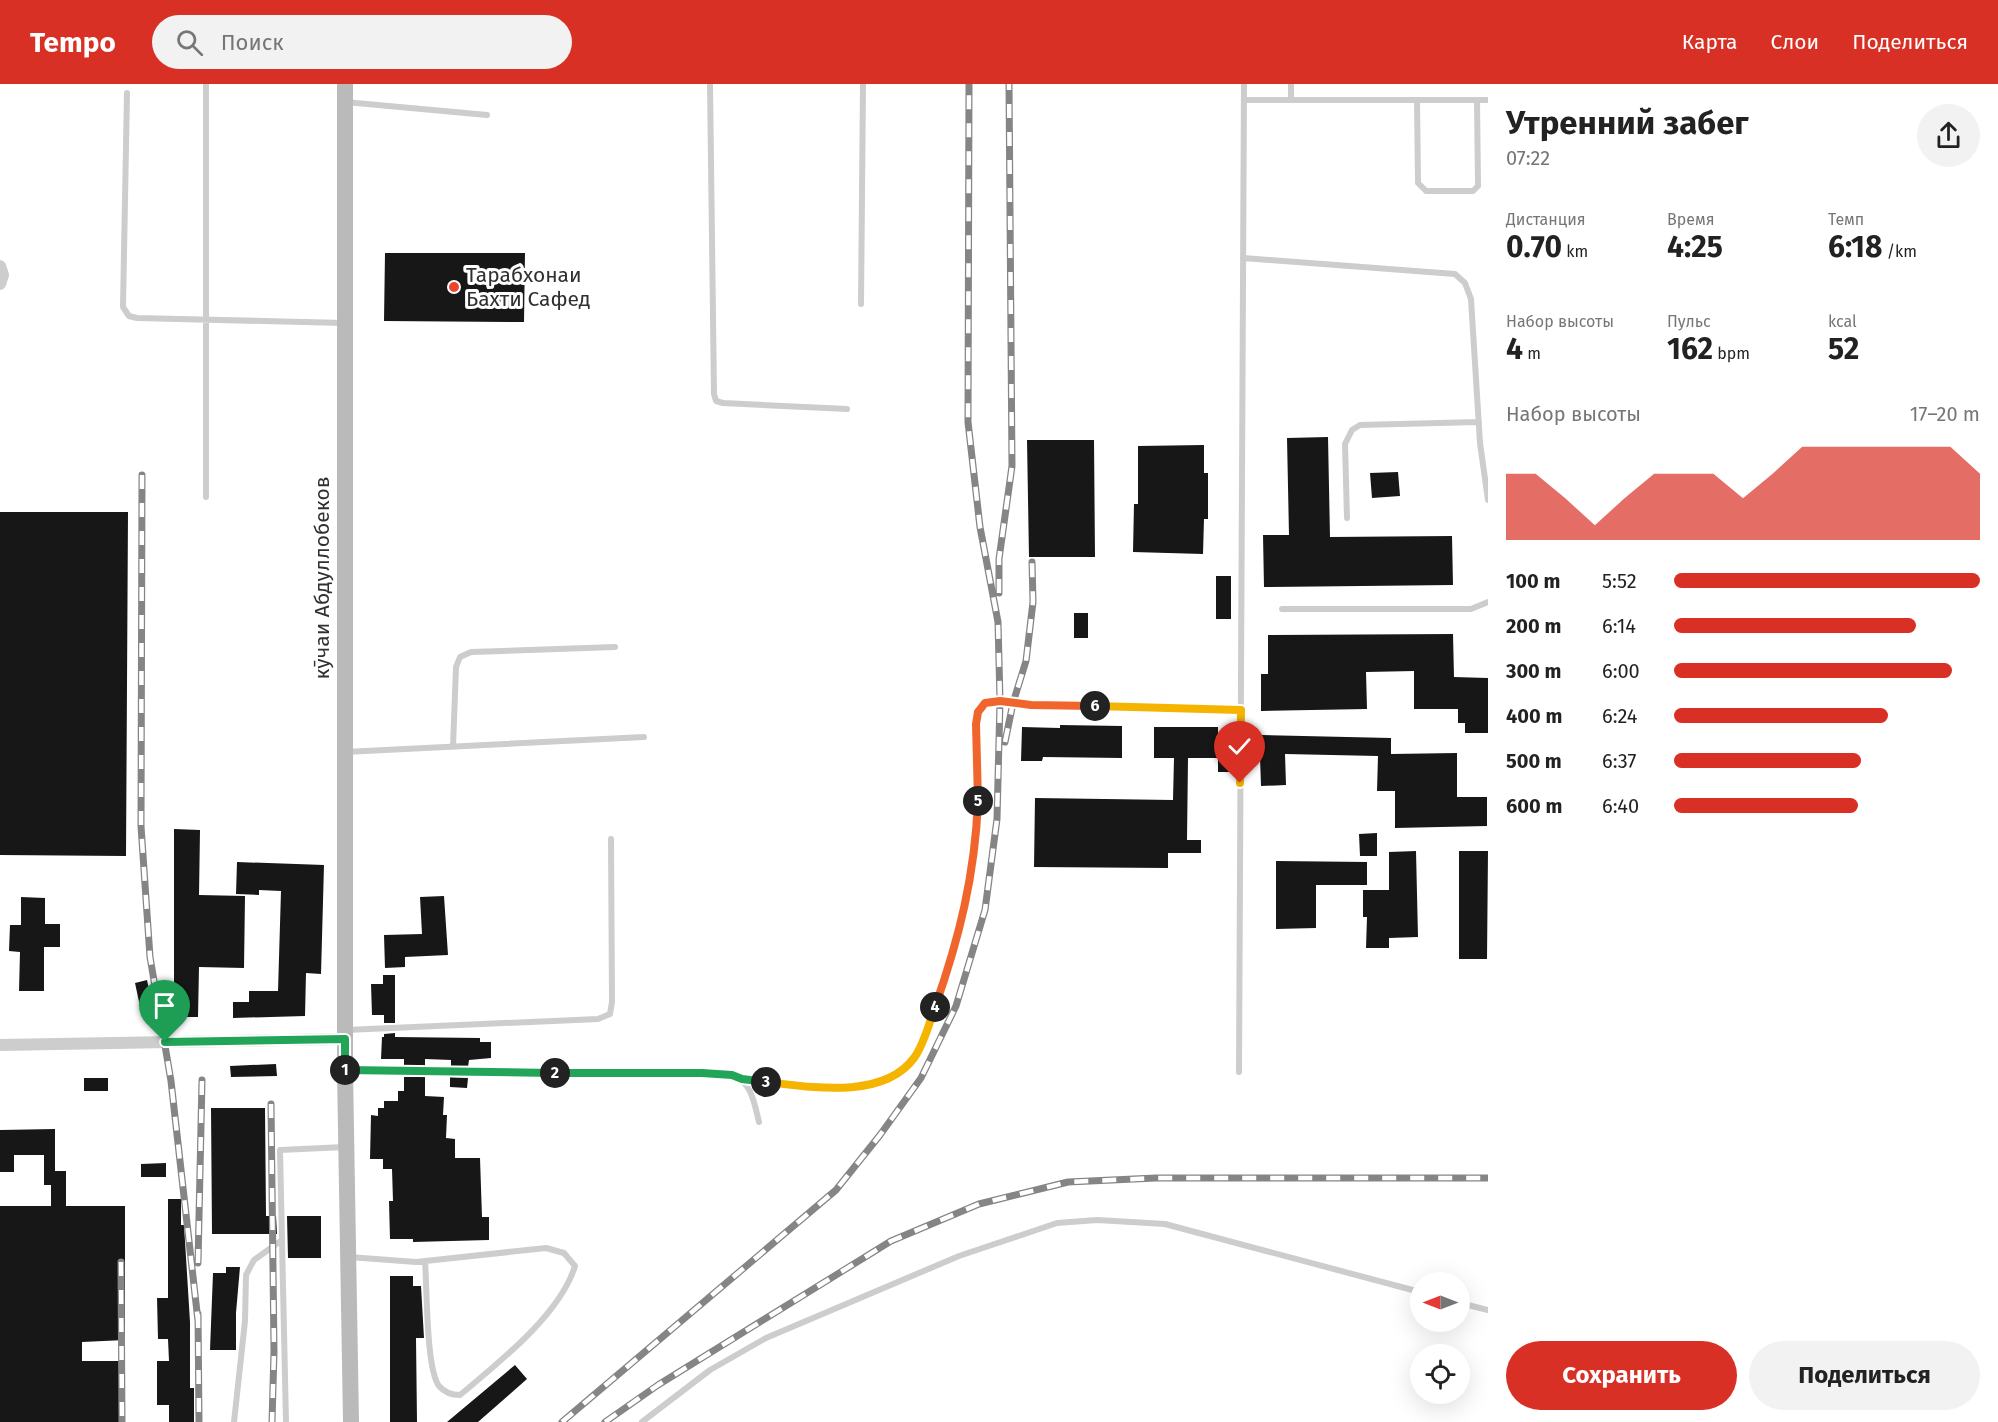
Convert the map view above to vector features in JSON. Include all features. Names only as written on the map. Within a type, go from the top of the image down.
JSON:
[{"type":"street","name":"кӯчаи Абдуллобеков","points":[[345,84],[345,1071],[351,1422]]},
{"type":"street","points":[[0,266],[3,275],[0,284]]},
{"type":"street","points":[[0,1045],[345,1034]]},
{"type":"lane","points":[[206,84],[206,497]]},
{"type":"lane","points":[[710,84],[714,393],[716,400],[723,403],[847,409]]},
{"type":"lane","points":[[861,303],[863,84]]},
{"type":"lane","points":[[1239,1072],[1244,84]]},
{"type":"lane","points":[[1291,84],[1291,100]]},
{"type":"lane","points":[[127,93],[123,307],[129,316],[345,323]]},
{"type":"lane","points":[[1244,100],[1488,100]]},
{"type":"lane","points":[[1418,100],[1418,183],[1426,191],[1473,191],[1478,186],[1477,100]]},
{"type":"lane","points":[[345,102],[487,115]]},
{"type":"lane","points":[[1243,258],[1455,274],[1465,283],[1471,299],[1480,443],[1488,500]]},
{"type":"lane","points":[[1347,518],[1345,444],[1352,430],[1360,425],[1479,422]]},
{"type":"lane","points":[[1480,443],[1488,443]]},
{"type":"lane","points":[[1282,609],[1471,609],[1488,602]]},
{"type":"lane","points":[[453,747],[456,667],[460,657],[471,652],[615,647]]},
{"type":"lane","points":[[345,1071],[702,1073],[821,1088],[868,1085],[892,1076],[913,1060],[923,1041],[963,915],[976,849],[978,797],[976,724],[978,712],[985,703],[1000,701],[1031,705],[1241,710]]},
{"type":"lane","points":[[345,752],[644,737]]},
{"type":"lane","points":[[345,1034],[598,1019],[610,1014],[612,1002],[610,839]]},
{"type":"lane","points":[[742,1079],[748,1086],[759,1122]]},
{"type":"lane","points":[[286,1422],[280,1150],[346,1147]]},
{"type":"lane","points":[[642,1422],[710,1370],[766,1338],[958,1256],[1056,1223],[1097,1220],[1165,1224],[1410,1289]]},
{"type":"lane","points":[[234,1422],[245,1321],[246,1275],[254,1260],[282,1240]]},
{"type":"lane","points":[[348,1257],[425,1261],[546,1248],[564,1253],[575,1266],[570,1282],[523,1341],[460,1395],[450,1395],[440,1387],[432,1369],[425,1261]]},
{"type":"lane","points":[[1470,1305],[1488,1310]]},
{"type":"building","name":"Тарабхонаи Бахти Сафед","points":[[385,253],[525,253],[524,322],[384,321]]},
{"type":"building","points":[[1328,437],[1330,537],[1452,536],[1453,585],[1264,587],[1263,535],[1289,535],[1287,438]]},
{"type":"building","points":[[1027,440],[1094,440],[1095,557],[1029,557]]},
{"type":"building","points":[[1204,445],[1204,473],[1208,473],[1208,519],[1204,519],[1203,554],[1133,552],[1134,504],[1138,504],[1138,446]]},
{"type":"building","points":[[1398,472],[1400,496],[1372,498],[1370,473]]},
{"type":"building","points":[[0,512],[128,512],[126,856],[0,855]]},
{"type":"building","points":[[1216,576],[1231,576],[1231,619],[1216,619]]},
{"type":"building","points":[[1074,613],[1088,613],[1088,638],[1074,638]]},
{"type":"building","points":[[1453,634],[1454,677],[1488,678],[1488,733],[1465,733],[1465,723],[1458,723],[1458,709],[1414,709],[1414,671],[1366,672],[1367,709],[1261,711],[1261,674],[1268,674],[1268,635]]},
{"type":"building","points":[[1060,725],[1122,726],[1122,758],[1043,757],[1042,761],[1021,761],[1022,727],[1060,728]]},
{"type":"building","points":[[1154,727],[1218,727],[1218,758],[1188,758],[1187,840],[1201,840],[1201,853],[1168,853],[1168,868],[1034,867],[1035,798],[1173,800],[1174,758],[1154,758]]},
{"type":"building","points":[[1262,735],[1391,738],[1391,754],[1457,753],[1457,797],[1487,797],[1487,826],[1395,828],[1395,791],[1377,791],[1378,756],[1285,754],[1286,785],[1261,786]]},
{"type":"building","points":[[1218,759],[1231,759],[1231,772],[1218,772]]},
{"type":"building","points":[[174,829],[200,830],[199,895],[245,896],[244,968],[199,967],[198,1017],[171,1017],[171,988],[174,988]]},
{"type":"building","points":[[1377,833],[1377,856],[1360,856],[1359,834]]},
{"type":"building","points":[[1416,851],[1418,937],[1389,938],[1389,948],[1366,948],[1367,917],[1363,917],[1363,890],[1389,890],[1389,852]]},
{"type":"building","points":[[1459,851],[1488,851],[1487,959],[1459,959]]},
{"type":"building","points":[[1276,861],[1367,862],[1367,885],[1316,885],[1316,928],[1276,929]]},
{"type":"building","points":[[237,862],[324,865],[321,974],[306,973],[305,1016],[233,1018],[233,1002],[249,1002],[249,991],[278,991],[281,891],[259,890],[259,895],[236,894]]},
{"type":"building","points":[[444,896],[448,955],[405,957],[405,967],[385,968],[384,935],[422,934],[420,897]]},
{"type":"building","points":[[21,897],[45,898],[45,924],[60,924],[60,947],[44,947],[44,991],[19,991],[20,952],[9,951],[10,925],[21,925]]},
{"type":"building","points":[[383,975],[395,975],[395,1023],[384,1023],[384,1015],[372,1015],[371,984],[383,984]]},
{"type":"building","points":[[147,980],[153,1008],[141,1011],[135,983]]},
{"type":"building","points":[[395,1033],[395,1037],[480,1038],[480,1042],[491,1042],[491,1058],[469,1060],[468,1067],[451,1067],[451,1060],[425,1059],[425,1067],[404,1066],[404,1059],[381,1059],[382,1037],[384,1034]]},
{"type":"building","points":[[276,1064],[277,1076],[231,1077],[230,1066]]},
{"type":"building","points":[[404,1077],[425,1077],[425,1096],[444,1097],[443,1115],[447,1115],[446,1138],[455,1139],[455,1158],[480,1158],[482,1217],[489,1217],[489,1240],[413,1242],[413,1239],[390,1239],[389,1201],[393,1201],[392,1169],[383,1169],[383,1159],[370,1159],[371,1115],[378,1116],[378,1108],[384,1108],[384,1101],[398,1101],[398,1091],[404,1091]]},
{"type":"building","points":[[450,1077],[468,1078],[467,1088],[450,1087]]},
{"type":"building","points":[[84,1078],[108,1078],[108,1091],[84,1091]]},
{"type":"building","points":[[211,1108],[265,1108],[266,1216],[276,1216],[277,1234],[212,1234]]},
{"type":"building","points":[[55,1129],[55,1171],[66,1171],[66,1206],[125,1206],[125,1340],[82,1342],[82,1361],[125,1361],[125,1422],[0,1422],[0,1206],[51,1206],[51,1185],[44,1185],[44,1155],[14,1155],[14,1172],[0,1172],[0,1130]]},
{"type":"building","points":[[166,1163],[166,1177],[141,1177],[141,1164]]},
{"type":"building","points":[[168,1199],[181,1199],[181,1225],[184,1225],[190,1322],[190,1388],[194,1388],[194,1422],[169,1422],[169,1405],[157,1405],[157,1361],[169,1361],[168,1339],[158,1339],[157,1298],[168,1298]]},
{"type":"building","points":[[287,1216],[321,1216],[321,1258],[288,1258]]},
{"type":"building","points":[[226,1267],[240,1267],[236,1350],[210,1350],[213,1273],[226,1273]]},
{"type":"building","points":[[390,1276],[413,1276],[413,1286],[421,1286],[424,1338],[416,1338],[417,1422],[390,1422]]},
{"type":"building","points":[[515,1365],[527,1379],[478,1422],[447,1422]]},
{"type":"railway","points":[[562,1422],[836,1190],[921,1078],[956,1006],[985,910],[997,819],[1000,701],[998,622],[980,527],[968,422],[969,84]]},
{"type":"railway","points":[[999,593],[999,559],[1012,466],[1009,84]]},
{"type":"railway","points":[[142,475],[141,826],[150,957],[171,1081],[198,1321]]},
{"type":"railway","points":[[1005,742],[1013,703],[1026,661],[1033,602],[1032,562]]},
{"type":"railway","points":[[198,1263],[202,1080]]},
{"type":"railway","points":[[271,1104],[274,1351],[272,1422]]},
{"type":"railway","points":[[605,1422],[658,1385],[891,1241],[979,1204],[1068,1182],[1156,1178],[1488,1178]]},
{"type":"railway","points":[[121,1262],[122,1422]]},
{"type":"railway","points":[[198,1314],[199,1422]]},
{"type":"place","name":"Тарабхонаи Бахти Сафед","points":[[454,287]]},
{"type":"route","points":[[165,1042],[345,1039],[345,1071],[702,1073],[821,1088],[868,1085],[892,1076],[913,1060],[923,1041],[951,962],[976,849],[978,797],[976,724],[978,712],[985,703],[1000,701],[1031,705],[1241,710],[1240,783]]}]
